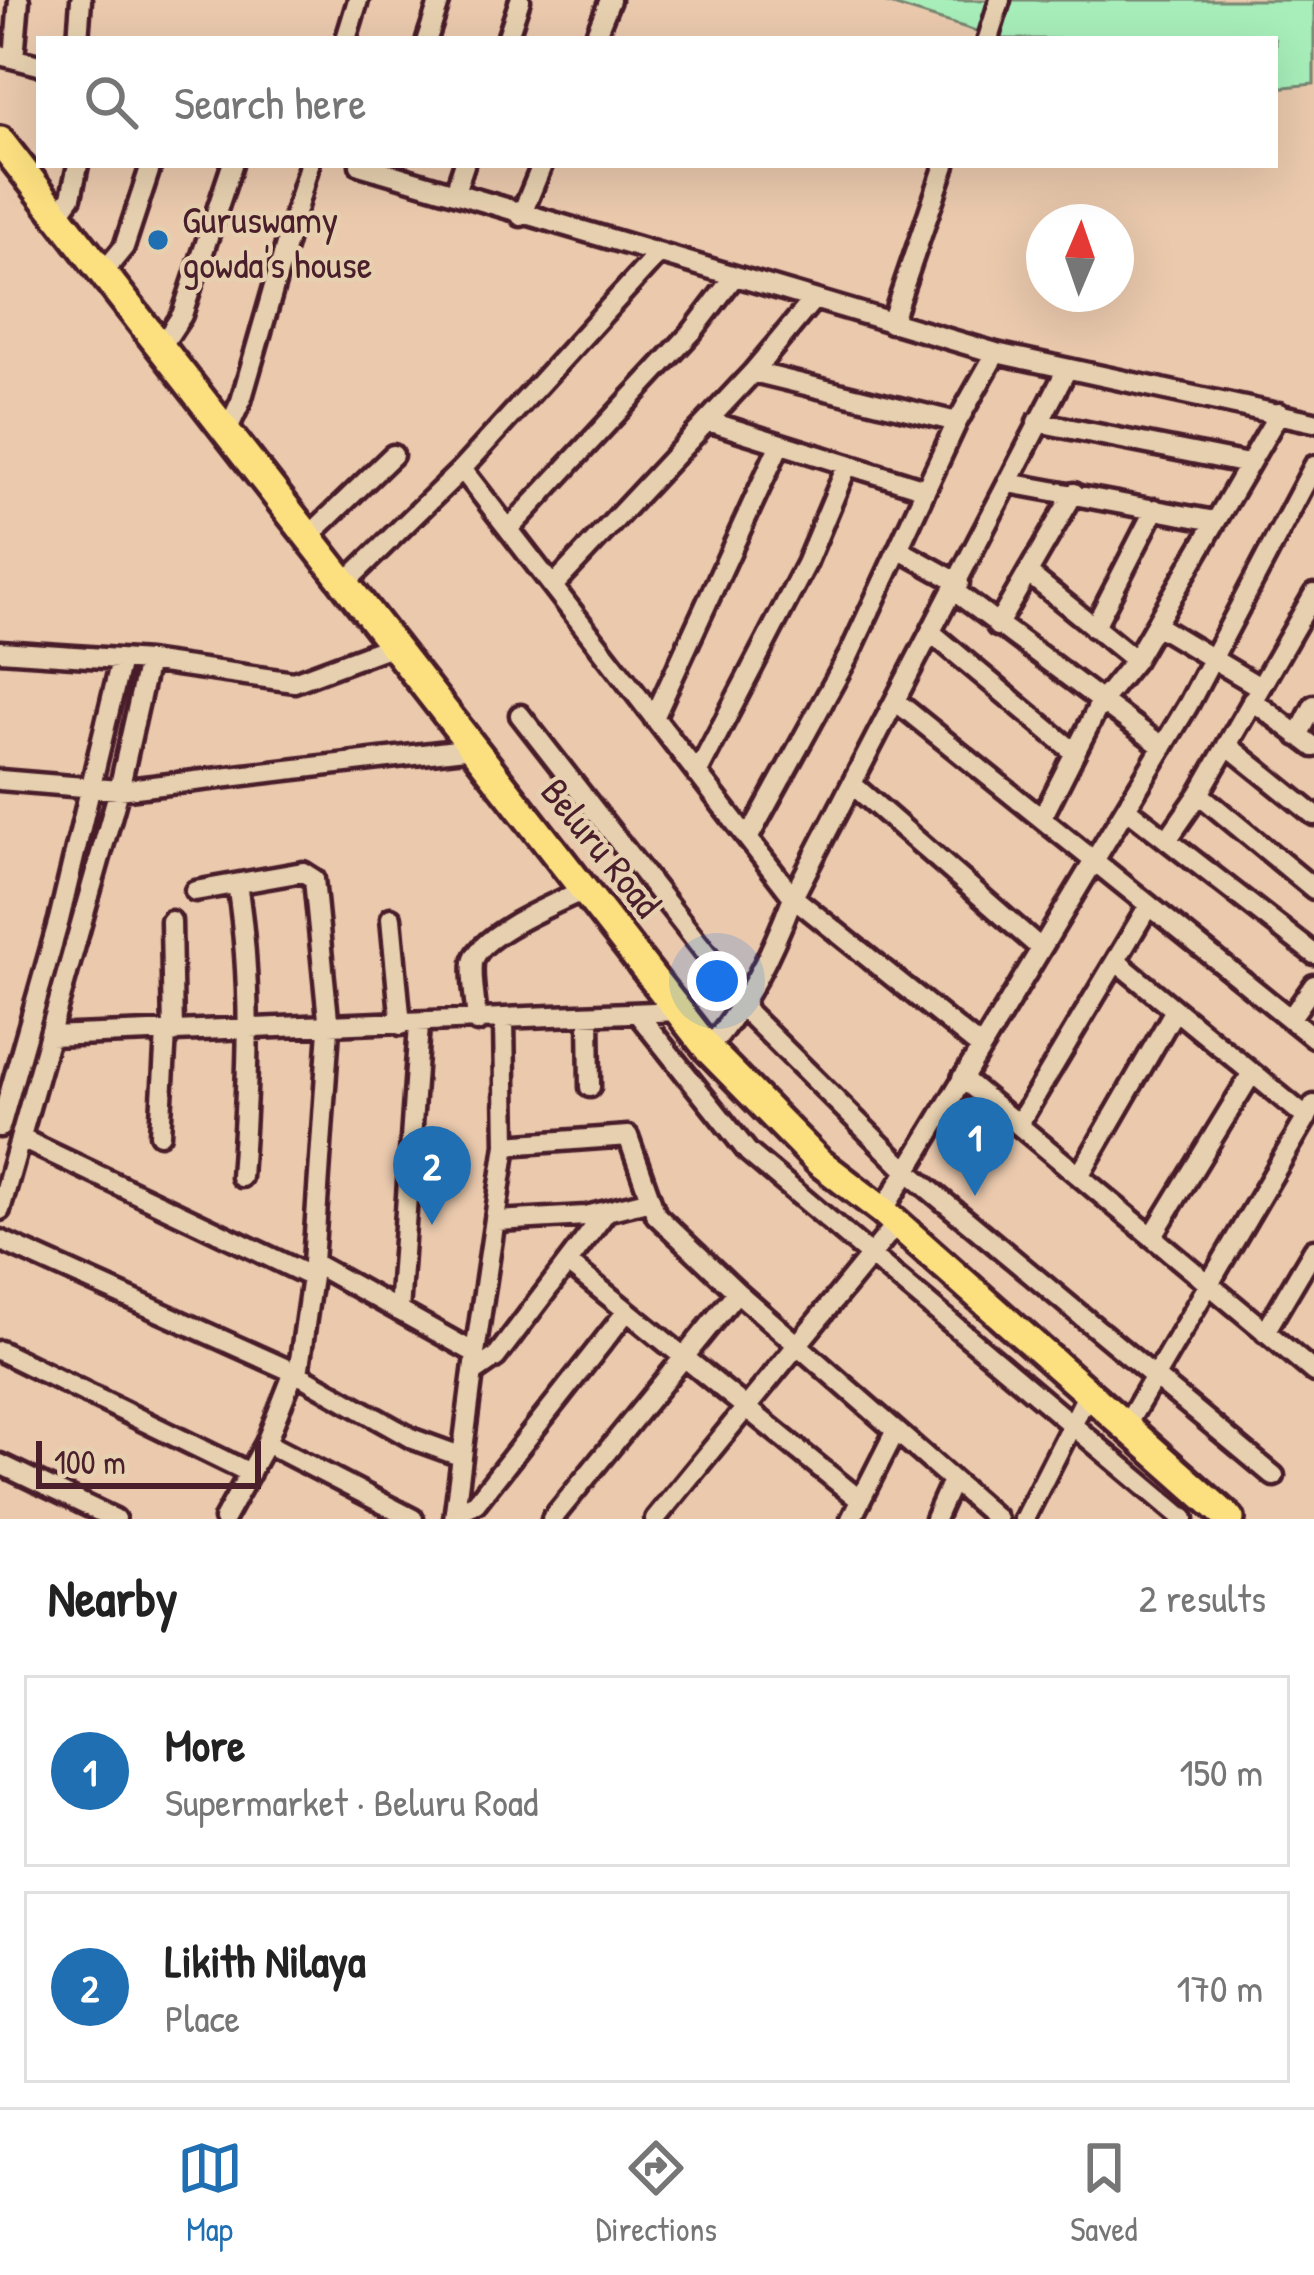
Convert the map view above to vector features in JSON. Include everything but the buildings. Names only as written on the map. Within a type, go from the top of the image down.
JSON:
[{"type":"highway","name":"Beluru Road","points":[[0,141],[707,1049],[819,1162],[890,1217],[1086,1397],[1229,1519]]},
{"type":"street","points":[[7,56],[19,0]]},
{"type":"street","points":[[78,36],[81,0]]},
{"type":"street","points":[[347,36],[358,0]]},
{"type":"street","points":[[429,36],[440,0]]},
{"type":"street","points":[[508,36],[520,0]]},
{"type":"street","points":[[595,36],[610,0]]},
{"type":"street","points":[[989,36],[1000,0]]},
{"type":"street","points":[[57,216],[70,197],[77,168]]},
{"type":"street","points":[[102,274],[124,247],[150,168]]},
{"type":"street","points":[[161,347],[182,315],[231,168]]},
{"type":"street","points":[[228,429],[242,401],[308,168]]},
{"type":"street","points":[[454,192],[463,168]]},
{"type":"street","points":[[521,216],[541,168]]},
{"type":"street","points":[[891,322],[944,168]]},
{"type":"street","points":[[386,169],[521,216],[996,353],[1314,422]]},
{"type":"street","points":[[346,581],[462,469],[656,256]]},
{"type":"street","points":[[510,528],[692,332],[733,278]]},
{"type":"street","points":[[555,584],[708,422],[813,300]]},
{"type":"street","points":[[749,837],[850,653],[957,422],[996,353]]},
{"type":"street","points":[[707,1049],[744,1005],[793,897],[898,703],[1067,369]]},
{"type":"street","points":[[753,372],[957,422]]},
{"type":"street","points":[[1043,816],[1100,703],[1135,660],[1279,413]]},
{"type":"street","points":[[708,422],[925,489]]},
{"type":"street","points":[[1037,422],[1248,464]]},
{"type":"street","points":[[655,718],[778,446]]},
{"type":"street","points":[[310,535],[393,454]]},
{"type":"street","points":[[698,775],[806,564],[847,466]]},
{"type":"street","points":[[462,469],[793,897],[980,1047]]},
{"type":"street","points":[[657,1519],[743,1406],[868,1257],[907,1171],[1163,747],[1311,478]]},
{"type":"street","points":[[1009,483],[1215,521]]},
{"type":"street","points":[[997,626],[1074,493]]},
{"type":"street","points":[[1094,628],[1155,509]]},
{"type":"street","points":[[898,549],[956,587],[997,626],[1163,747]]},
{"type":"street","points":[[1029,574],[1135,660]]},
{"type":"street","points":[[1167,840],[1199,794],[1314,594]]},
{"type":"street","points":[[1156,625],[1255,693],[1306,741]]},
{"type":"street","points":[[932,634],[1073,751]]},
{"type":"street","points":[[0,650],[148,661],[294,682],[391,646]]},
{"type":"street","points":[[0,1126],[93,791],[121,661]]},
{"type":"street","points":[[0,1210],[7,1166],[24,1140],[119,790],[148,661]]},
{"type":"street","points":[[898,703],[1314,1038]]},
{"type":"street","points":[[1306,741],[1314,705]]},
{"type":"street","points":[[520,715],[744,1005],[907,1171],[1274,1476]]},
{"type":"street","points":[[1227,745],[1314,815]]},
{"type":"street","points":[[0,780],[119,790],[473,748]]},
{"type":"street","points":[[854,785],[1039,947]]},
{"type":"street","points":[[1199,794],[1314,889]]},
{"type":"street","points":[[1126,808],[1314,954]]},
{"type":"street","points":[[195,891],[311,874],[329,1029],[312,1270],[296,1373],[266,1443],[224,1519]]},
{"type":"street","points":[[237,884],[250,963],[251,1031],[241,1177]]},
{"type":"street","points":[[477,1022],[473,962],[479,950],[508,927],[586,889]]},
{"type":"street","points":[[1018,1125],[1149,905]]},
{"type":"street","points":[[391,918],[410,1025],[399,1311]]},
{"type":"street","points":[[160,1134],[169,1033],[171,921]]},
{"type":"street","points":[[1118,962],[1252,1073],[1311,1112],[1124,1430]]},
{"type":"street","points":[[1290,1019],[1314,985]]},
{"type":"street","points":[[1079,1176],[1175,1010]]},
{"type":"street","points":[[50,1036],[329,1029],[680,1011]]},
{"type":"street","points":[[637,1013],[748,1152],[1184,1519]]},
{"type":"street","points":[[589,1016],[590,1087]]},
{"type":"street","points":[[455,1516],[506,1145],[504,1021]]},
{"type":"street","points":[[1152,1237],[1252,1073]]},
{"type":"street","points":[[962,1078],[1314,1372]]},
{"type":"street","points":[[506,1145],[628,1136],[641,1160],[647,1201],[794,1345],[997,1519]]},
{"type":"street","points":[[24,1140],[399,1311],[474,1363],[496,1357],[606,1212]]},
{"type":"street","points":[[496,1221],[606,1212],[647,1201]]},
{"type":"street","points":[[0,1240],[296,1373],[413,1439],[460,1456]]},
{"type":"street","points":[[1264,1332],[1314,1249]]},
{"type":"street","points":[[568,1263],[860,1500]]},
{"type":"street","points":[[552,1519],[737,1292]]},
{"type":"street","points":[[455,1516],[476,1503],[627,1311]]},
{"type":"street","points":[[0,1351],[250,1473]]},
{"type":"street","points":[[1024,1519],[1086,1397]]},
{"type":"street","points":[[851,1519],[895,1432]]},
{"type":"street","points":[[266,1443],[413,1519]]},
{"type":"street","points":[[0,1464],[115,1519]]},
{"type":"street","points":[[935,1519],[952,1481]]},
{"type":"green space","points":[[877,0],[1314,0],[1314,84],[1278,88],[1278,36],[992,36]]},
{"type":"place","name":"Guruswamy gowda's house","points":[[158,240]]},
{"type":"place","name":"More","points":[[975,1196]]},
{"type":"place","name":"Likith Nilaya","points":[[432,1225]]}]
